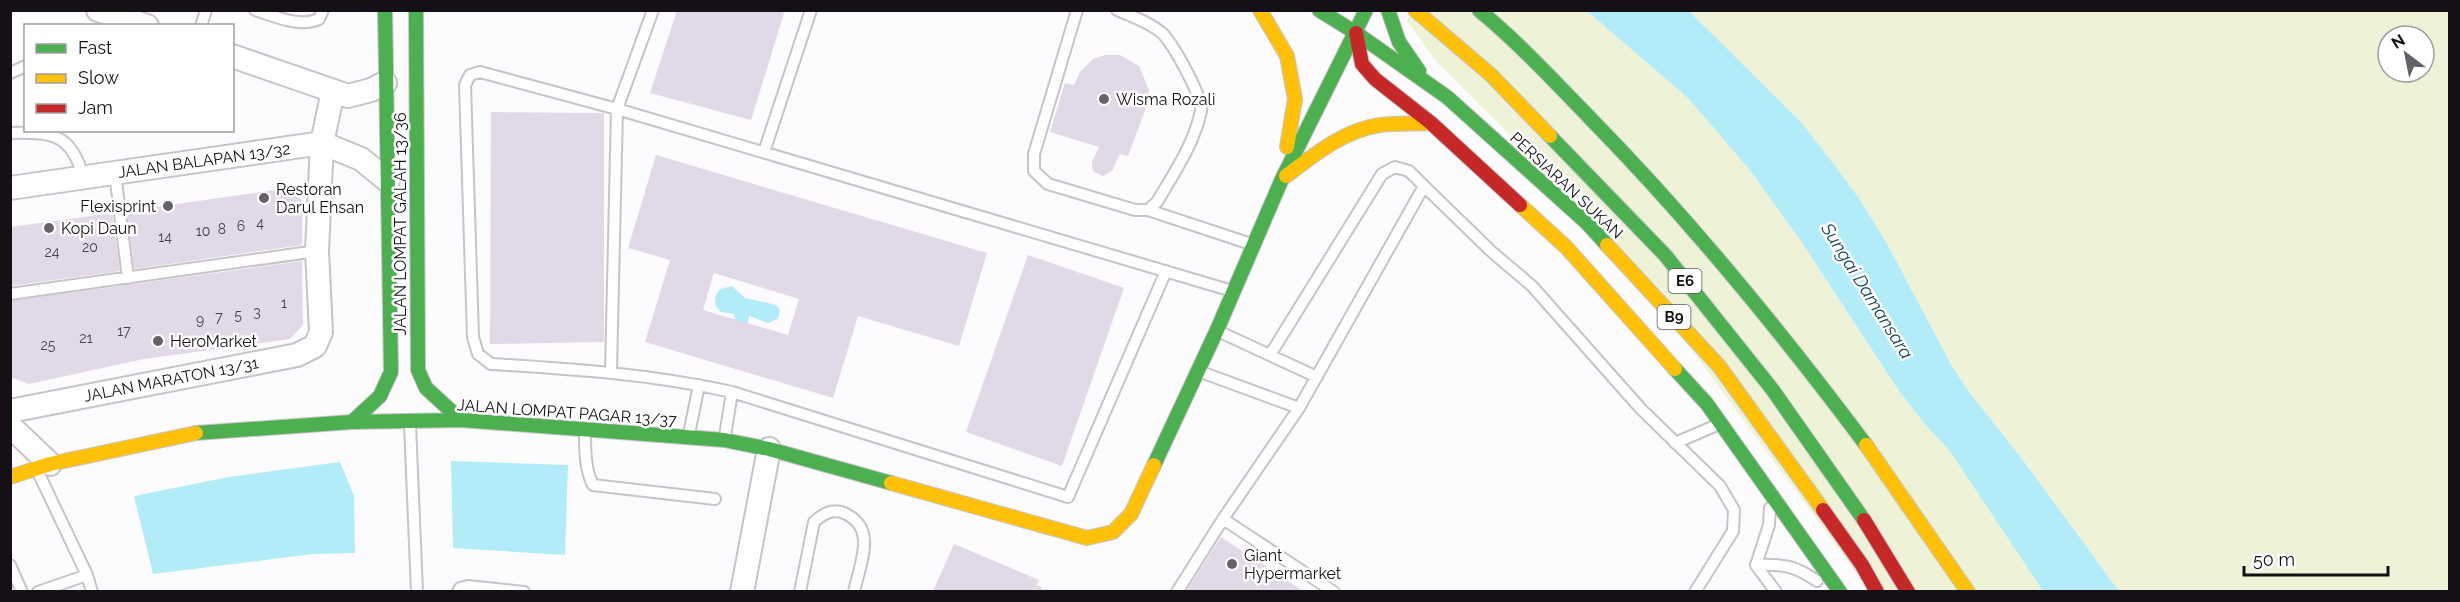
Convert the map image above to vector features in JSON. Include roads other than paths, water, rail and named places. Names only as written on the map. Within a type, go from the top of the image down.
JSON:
[{"type":"main road","name":"JALAN LOMPAT GALAH 13/36","points":[[352,423],[380,396],[391,372],[385,10]]},
{"type":"main road","name":"JALAN LOMPAT GALAH 13/36","points":[[416,10],[418,370],[426,388],[461,420]]},
{"type":"main road","points":[[1260,10],[1287,56],[1295,99],[1282,179]]},
{"type":"main road","name":"PERSIARAN SUKAN","points":[[1319,10],[1447,97],[1587,223],[1719,366],[1862,565],[1877,591]]},
{"type":"main road","points":[[1199,371],[1282,179],[1366,10]]},
{"type":"main road","points":[[1388,10],[1399,42],[1427,83]]},
{"type":"main road","name":"E6","points":[[1415,10],[1491,75],[1665,255],[1772,389],[1871,530],[1908,591]]},
{"type":"main road","name":"E6","points":[[1479,10],[1513,38],[1694,229],[1813,376],[1906,498],[1968,591]]},
{"type":"main road","name":"B9","points":[[1356,33],[1362,64],[1379,82],[1431,123],[1566,247],[1707,404],[1840,591]]},
{"type":"main road","points":[[1282,179],[1326,148],[1352,134],[1377,125],[1431,123]]},
{"type":"main road","name":"JALAN LOMPAT PAGAR 13/37","points":[[10,477],[43,466],[200,432],[352,423],[461,420],[724,440],[769,449],[1087,538],[1113,532],[1131,514],[1199,371]]},
{"type":"street","points":[[98,10],[132,24]]},
{"type":"street","points":[[234,57],[348,96],[371,90],[385,83]]},
{"type":"street","points":[[317,250],[322,143],[333,92]]},
{"type":"street","points":[[322,143],[361,159],[388,181]]},
{"type":"street","name":"JALAN BALAPAN 13/32","points":[[10,188],[322,143]]},
{"type":"street","name":"JALAN MARATON 13/31","points":[[10,411],[297,355],[315,346],[321,332],[317,250]]},
{"type":"street","points":[[10,426],[43,466]]},
{"type":"street","points":[[742,591],[769,449]]},
{"type":"lane","points":[[255,10],[295,22],[312,22],[319,19],[323,10]]},
{"type":"lane","points":[[611,371],[617,109],[653,10]]},
{"type":"lane","points":[[764,152],[811,10]]},
{"type":"lane","points":[[1077,10],[1034,154],[1034,171],[1048,183],[1135,210],[1148,210],[1254,245]]},
{"type":"lane","points":[[1117,10],[1145,21],[1163,34],[1188,74],[1202,108],[1192,140],[1157,202],[1148,210]]},
{"type":"lane","points":[[10,73],[24,67]]},
{"type":"lane","points":[[1167,272],[1068,497],[732,392],[611,371],[491,364],[478,354],[473,337],[465,85],[470,75],[480,72],[617,109],[1234,291]]},
{"type":"lane","points":[[10,133],[37,132],[55,135],[72,150],[79,162],[82,177]]},
{"type":"lane","points":[[1270,355],[1382,174],[1395,167],[1408,171],[1492,252],[1532,286],[1641,409],[1720,486],[1734,510],[1733,531],[1695,591]]},
{"type":"lane","points":[[116,173],[128,278]]},
{"type":"lane","points":[[1177,591],[1299,408],[1424,186]]},
{"type":"lane","points":[[10,294],[317,250]]},
{"type":"lane","points":[[1217,330],[1317,377]]},
{"type":"lane","points":[[1199,371],[1299,408]]},
{"type":"lane","points":[[689,436],[699,385]]},
{"type":"lane","points":[[724,440],[732,392]]},
{"type":"lane","points":[[410,422],[417,591]]},
{"type":"lane","points":[[1675,443],[1720,424]]},
{"type":"lane","points":[[585,429],[585,446],[590,479],[593,484],[715,499]]},
{"type":"lane","points":[[43,466],[92,591]]},
{"type":"lane","points":[[1756,565],[1769,525],[1770,507],[1764,485]]},
{"type":"lane","points":[[800,591],[814,522],[823,514],[832,511],[846,514],[863,528],[866,537],[854,591]]},
{"type":"lane","points":[[1223,519],[1334,591]]},
{"type":"lane","points":[[1756,565],[1784,564],[1804,571],[1833,591]]},
{"type":"lane","points":[[10,565],[22,591]]},
{"type":"lane","points":[[1756,565],[1776,591]]},
{"type":"lane","points":[[38,591],[87,575]]},
{"type":"lane","points":[[458,591],[468,586],[524,591]]},
{"type":"water","name":"Sungai Damansara","points":[[1587,11],[1689,11],[1801,122],[1858,197],[1886,242],[1953,368],[2119,591],[2043,591],[1949,450],[1899,391],[1801,241],[1749,169],[1688,98]]},
{"type":"water","points":[[732,286],[745,298],[776,305],[780,310],[778,319],[768,323],[749,316],[748,323],[736,324],[734,314],[721,312],[715,303],[720,289]]},
{"type":"water","points":[[451,461],[568,465],[565,555],[453,548]]},
{"type":"water","points":[[340,462],[354,496],[355,553],[313,554],[153,574],[134,496],[229,477]]},
{"type":"place","name":"Wisma Rozali","points":[[1104,99]]},
{"type":"place","name":"Restoran Darul Ehsan","points":[[264,198]]},
{"type":"place","name":"Flexisprint","points":[[168,206]]},
{"type":"place","name":"Kopi Daun","points":[[49,228]]},
{"type":"place","name":"HeroMarket","points":[[158,341]]},
{"type":"place","name":"Giant Hypermarket","points":[[1232,564]]}]
